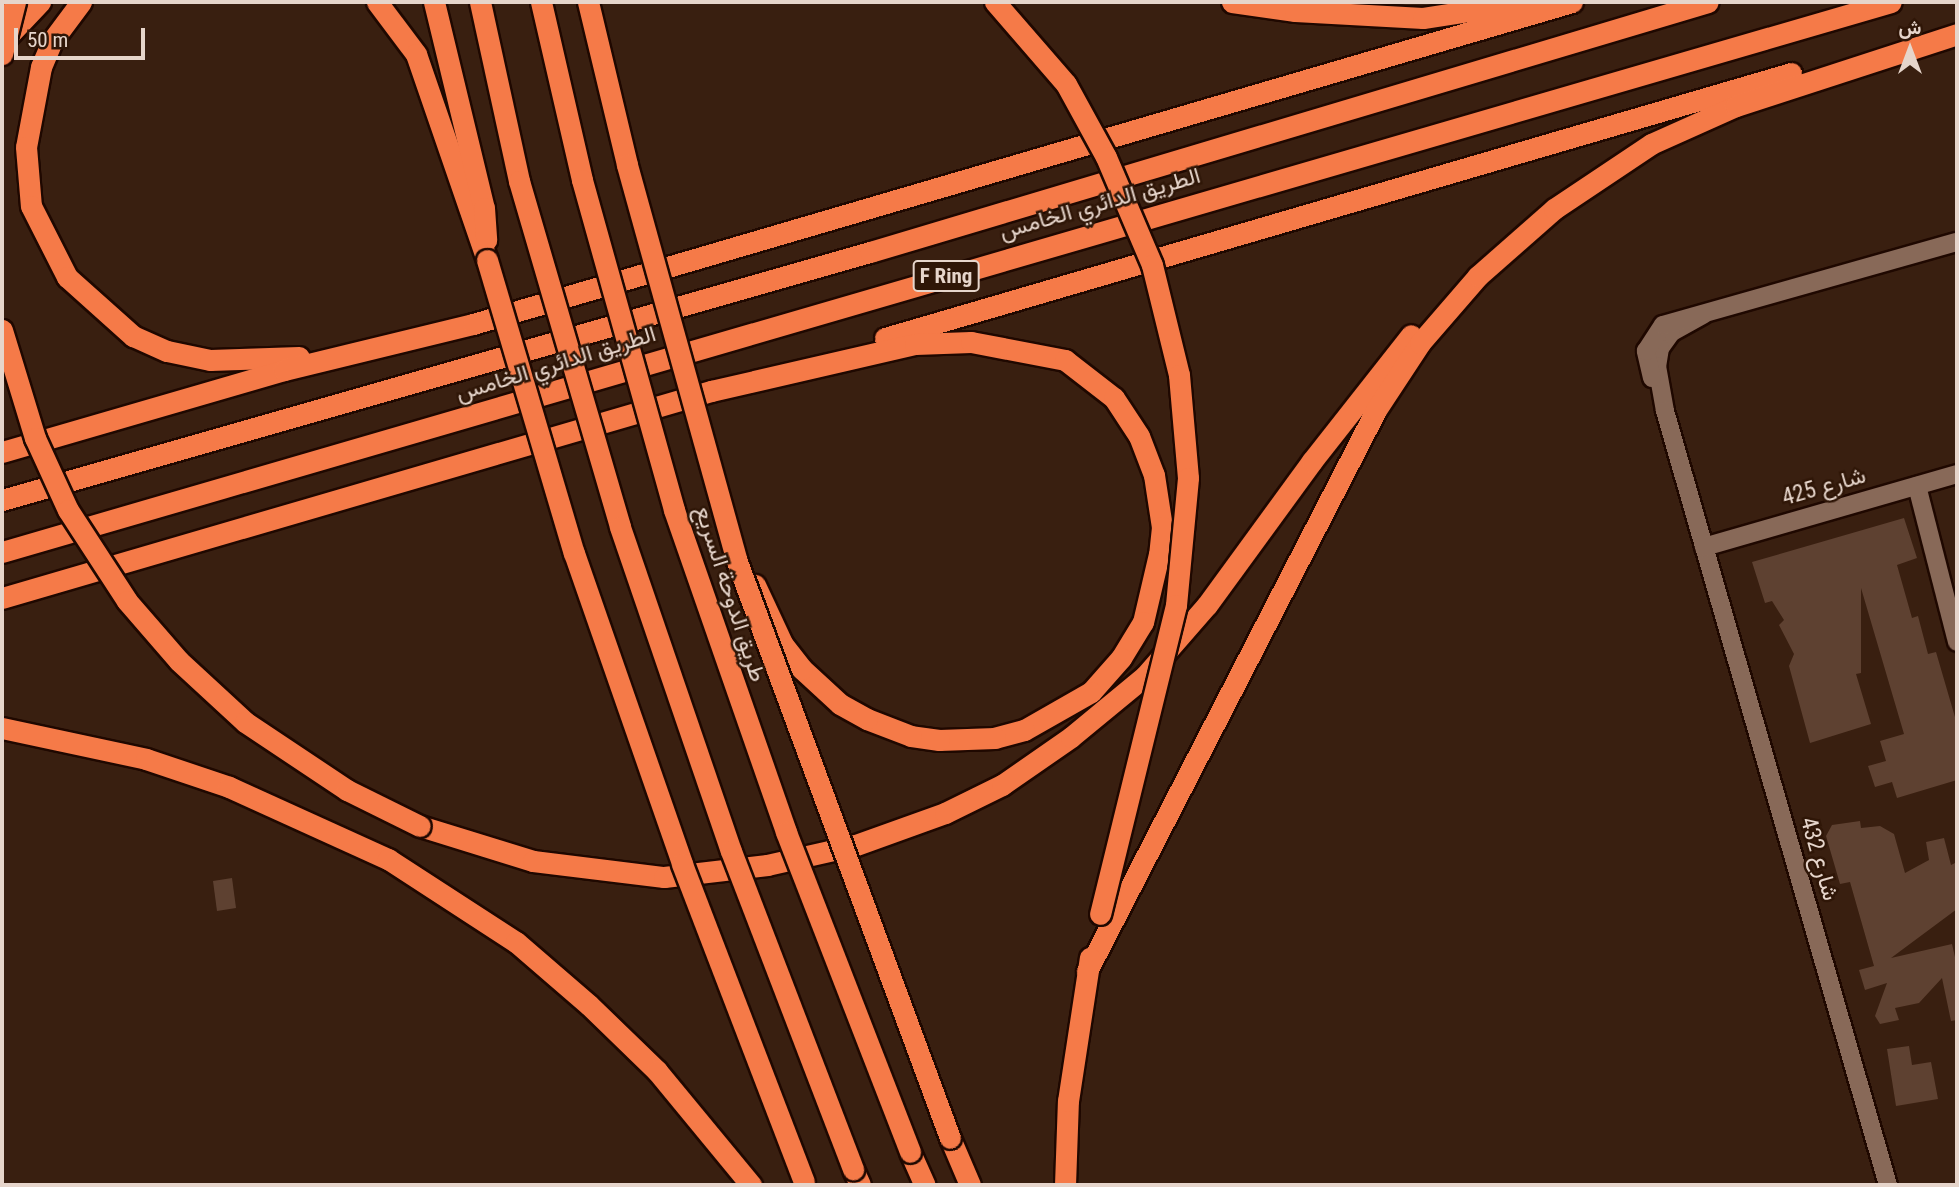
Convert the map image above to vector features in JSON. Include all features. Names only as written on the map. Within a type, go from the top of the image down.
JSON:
[{"type":"highway","points":[[2,54],[15,2]]},
{"type":"highway","points":[[2,43],[40,2]]},
{"type":"highway","points":[[81,2],[52,41],[38,76],[28,121],[27,177],[32,206],[44,239],[67,277],[106,316],[133,336],[167,351],[210,360],[290,359],[473,324]]},
{"type":"highway","points":[[377,2],[415,54],[487,260],[574,553],[682,864],[805,1183]]},
{"type":"highway","points":[[434,2],[484,208],[487,260]]},
{"type":"highway","points":[[480,2],[519,181],[620,527],[732,851],[857,1177]]},
{"type":"highway","name":"طريق الدوحة السريع","points":[[541,2],[582,180],[679,523],[781,820],[925,1185]]},
{"type":"highway","points":[[588,2],[712,480],[736,559],[950,1138],[970,1185]]},
{"type":"highway","points":[[995,2],[1066,84],[1128,201],[1167,318],[1183,412],[1188,478],[1177,605],[1087,971],[1068,1101],[1065,1185]]},
{"type":"highway","points":[[1232,2],[1295,12],[1423,18],[1526,2]]},
{"type":"highway","points":[[2,452],[284,370],[473,324],[1572,2]]},
{"type":"highway","name":"الطريق الدائري الخامس","points":[[2,500],[883,248],[1709,2]]},
{"type":"highway","name":"الطريق الدائري الخامس","points":[[2,552],[1891,2]]},
{"type":"highway","points":[[2,330],[35,438],[68,510],[127,601],[179,661],[245,722],[347,790],[420,826],[533,861],[664,877],[767,864],[856,845],[945,813],[1002,785],[1071,737],[1145,676],[1207,605],[1383,369],[1442,305],[1554,209],[1651,144],[1736,106],[1957,34]]},
{"type":"highway","points":[[2,598],[768,376],[1727,91],[1886,55]]},
{"type":"highway","points":[[1087,971],[1376,410],[1420,343],[1478,276]]},
{"type":"highway","points":[[712,480],[782,643],[840,704],[911,736],[967,739],[1024,730],[1091,692],[1121,658],[1143,622],[1160,554],[1160,502],[1139,436],[1114,398],[1065,360],[1007,347],[938,342],[768,376]]},
{"type":"highway","points":[[2,728],[146,758],[313,822],[388,859],[516,942],[589,1005],[714,1136],[751,1185]]},
{"type":"street","name":"شارع 432","points":[[1888,1185],[1665,411],[1646,362],[1648,341],[1662,325],[1957,242]]},
{"type":"street","name":"شارع 425","points":[[1704,547],[1957,474]]},
{"type":"street","points":[[1917,486],[1957,642]]},
{"type":"building","points":[[1904,518],[1917,558],[1897,565],[1912,618],[1918,616],[1928,654],[1936,652],[1957,724],[1957,780],[1897,798],[1892,782],[1875,787],[1868,766],[1886,761],[1880,741],[1904,734],[1861,588],[1861,673],[1856,674],[1871,724],[1810,743],[1789,666],[1794,654],[1779,625],[1784,620],[1772,601],[1765,603],[1752,562]]},
{"type":"building","points":[[1860,821],[1861,828],[1880,826],[1894,834],[1905,873],[1929,860],[1926,842],[1944,838],[1951,865],[1957,862],[1957,909],[1891,958],[1952,944],[1957,966],[1957,1020],[1951,1021],[1942,978],[1919,1003],[1895,1008],[1899,1020],[1880,1024],[1875,1016],[1887,983],[1865,990],[1859,970],[1874,966],[1850,882],[1840,884],[1826,836],[1832,825]]},
{"type":"building","points":[[232,878],[236,908],[217,911],[213,881]]},
{"type":"building","points":[[1909,1046],[1912,1065],[1931,1062],[1938,1099],[1896,1106],[1887,1049]]}]
